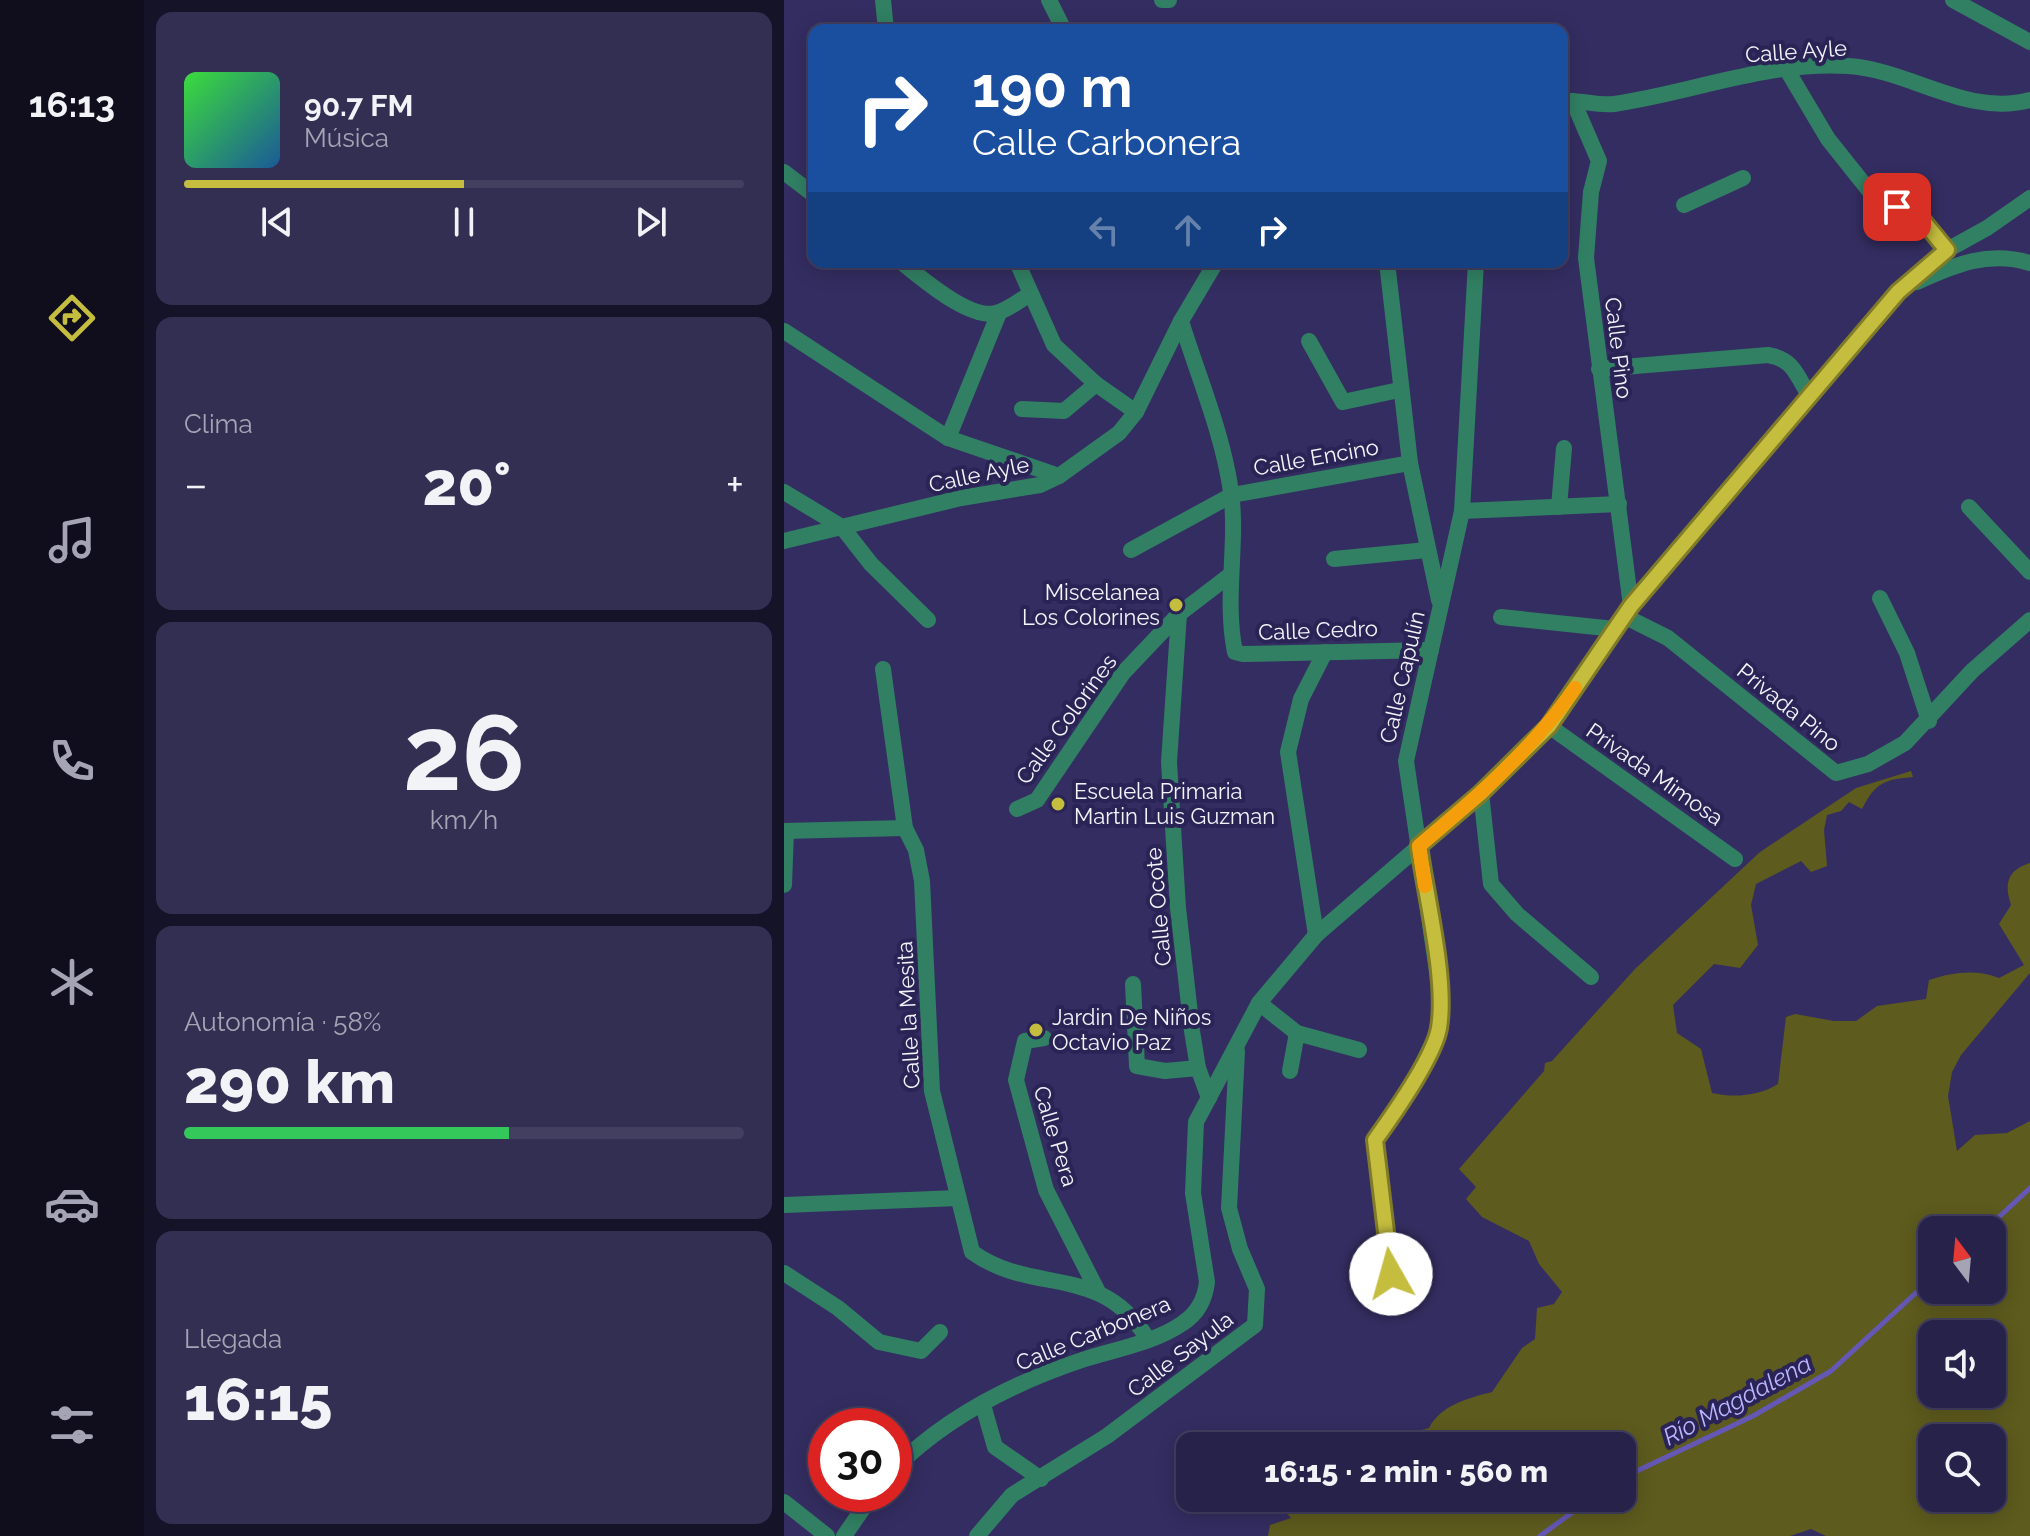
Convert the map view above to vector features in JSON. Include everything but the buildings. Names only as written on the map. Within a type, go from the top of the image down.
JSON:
[{"type":"street","points":[[883,0],[885,24]]},
{"type":"street","points":[[1049,0],[1061,24]]},
{"type":"street","points":[[1162,0],[1169,0]]},
{"type":"street","points":[[1953,0],[2030,42]]},
{"type":"street","name":"Calle Ayle","points":[[1568,101],[1611,104],[1787,70],[1847,66],[1887,73],[1973,103],[2030,100]]},
{"type":"street","points":[[1787,70],[1828,139],[1879,203],[1915,211],[1947,250]]},
{"type":"street","name":"Calle Pino","points":[[1568,101],[1599,161],[1591,192],[1586,258],[1619,504],[1623,617]]},
{"type":"street","points":[[784,172],[808,190]]},
{"type":"street","points":[[1684,205],[1743,178]]},
{"type":"street","name":"Calle Carbonera","points":[[912,1450],[926,1436],[983,1405],[1068,1366],[1185,1322],[1206,1295],[1193,1193],[1192,1156],[1196,1122],[1259,1003],[1316,935],[1481,793],[1549,726],[1623,617],[1898,292],[1947,250],[1987,228],[2030,198]]},
{"type":"street","points":[[1898,292],[1957,264],[1993,257],[2030,263]]},
{"type":"street","points":[[909,268],[943,294],[973,310],[999,313],[1030,294]]},
{"type":"street","points":[[1019,268],[1054,345],[1096,384],[1136,412]]},
{"type":"street","name":"Calle Ayle","points":[[784,541],[961,498],[1040,485],[1059,476],[1119,433],[1136,412],[1181,321],[1212,268]]},
{"type":"street","points":[[1388,268],[1399,390],[1410,463],[1440,607]]},
{"type":"street","name":"Calle Capulín","points":[[1391,1274],[1375,1140],[1406,1097],[1439,1030],[1439,985],[1406,761],[1462,511],[1476,268]]},
{"type":"street","name":"Calle Ayle","points":[[948,438],[999,313]]},
{"type":"street","points":[[1181,321],[1232,495],[1230,575]]},
{"type":"street","points":[[784,331],[948,438],[1059,476]]},
{"type":"street","points":[[1309,341],[1343,402],[1399,390]]},
{"type":"street","points":[[1599,369],[1768,355],[1784,357],[1809,396]]},
{"type":"street","points":[[1022,409],[1064,411],[1096,384]]},
{"type":"street","points":[[1559,507],[1564,448]]},
{"type":"street","name":"Calle Encino","points":[[1131,550],[1232,495],[1410,463]]},
{"type":"street","points":[[784,492],[842,527],[871,564],[928,620]]},
{"type":"street","points":[[1462,511],[1619,504]]},
{"type":"street","points":[[1969,507],[2030,572]]},
{"type":"street","points":[[1334,559],[1427,550]]},
{"type":"street","name":"Calle Colorines","points":[[1017,809],[1037,800],[1123,673],[1179,614],[1230,575]]},
{"type":"street","name":"Calle Cedro","points":[[1230,575],[1235,652],[1431,650]]},
{"type":"street","points":[[1880,598],[1907,653],[1929,721]]},
{"type":"street","name":"Calle Ocote","points":[[1179,614],[1169,762],[1178,908],[1198,1068],[1209,1098]]},
{"type":"street","points":[[1501,617],[1623,617]]},
{"type":"street","name":"Privada Pino","points":[[1623,617],[1668,638],[1836,773],[1868,764],[1905,743],[1929,721]]},
{"type":"street","points":[[1929,721],[1972,671],[2030,620]]},
{"type":"street","points":[[1316,935],[1288,752],[1301,699],[1325,652]]},
{"type":"street","name":"Calle la Mesita","points":[[883,669],[905,828],[916,850],[922,881],[932,1091],[968,1242],[972,1252],[980,1258],[1097,1290],[1123,1305],[1147,1338]]},
{"type":"street","name":"Privada Mimosa","points":[[1549,726],[1735,859]]},
{"type":"street","points":[[1481,793],[1491,884],[1517,914],[1591,977]]},
{"type":"street","points":[[784,885],[785,831],[905,828]]},
{"type":"street","points":[[1133,984],[1137,1066],[1165,1071],[1198,1068]]},
{"type":"street","points":[[1259,1003],[1297,1033],[1359,1050]]},
{"type":"street","points":[[1290,1071],[1297,1033]]},
{"type":"street","name":"Calle Pera","points":[[1044,1038],[1025,1041],[1016,1080],[1046,1190],[1097,1290]]},
{"type":"street","name":"Calle Sayula","points":[[977,1536],[1012,1495],[1107,1436],[1255,1325],[1257,1289],[1240,1249],[1229,1208],[1232,1099],[1239,1039]]},
{"type":"street","points":[[784,1205],[958,1198]]},
{"type":"street","points":[[784,1273],[838,1308],[879,1342],[921,1351],[940,1332]]},
{"type":"street","points":[[983,1405],[995,1447],[1041,1479]]},
{"type":"street","points":[[784,1502],[827,1536]]},
{"type":"street","points":[[844,1536],[861,1512]]},
{"type":"shaded area","points":[[1911,771],[1913,777],[1895,779],[1876,788],[1862,809],[1849,802],[1841,811],[1827,815],[1824,830],[1827,866],[1811,872],[1801,861],[1756,884],[1751,905],[1758,945],[1740,968],[1714,964],[1673,1005],[1677,1033],[1701,1049],[1712,1093],[1746,1095],[1778,1084],[1786,1017],[1795,1014],[1834,1021],[1856,1021],[1877,1006],[1926,999],[1929,980],[1965,973],[1982,973],[1999,978],[2024,965],[1999,924],[2011,905],[2009,879],[2016,870],[2030,863],[2030,973],[1961,1055],[1952,1072],[1948,1096],[1957,1151],[1975,1135],[2007,1133],[2030,1121],[2030,1536],[1826,1536],[1811,1529],[1790,1536],[1268,1536],[1270,1525],[1291,1518],[1286,1512],[1636,1512],[1636,1432],[1414,1432],[1429,1428],[1448,1408],[1492,1392],[1522,1348],[1535,1339],[1537,1308],[1554,1304],[1562,1292],[1539,1264],[1529,1241],[1482,1217],[1466,1199],[1476,1187],[1459,1169],[1544,1071],[1545,1063],[1552,1061],[1635,969],[1760,852],[1856,788]]},
{"type":"waterway","name":"Río Magdalena","points":[[2000,1216],[2030,1188]]},
{"type":"waterway","name":"Río Magdalena","points":[[1636,1471],[1753,1416],[1831,1371],[1918,1291]]},
{"type":"waterway","name":"Río Magdalena","points":[[1540,1536],[1573,1512]]},
{"type":"slow traffic","points":[[1425,886],[1419,846],[1481,793],[1549,726],[1575,688]]},
{"type":"place","name":"Miscelanea Los Colorines","points":[[1176,605]]},
{"type":"place","name":"Escuela Primaria Martin Luis Guzman","points":[[1058,804]]},
{"type":"place","name":"Jardin De Niños Octavio Paz","points":[[1036,1030]]},
{"type":"route","points":[[1391,1274],[1375,1140],[1406,1097],[1439,1030],[1439,985],[1419,846],[1481,793],[1549,726],[1631,606],[1898,292],[1947,250],[1915,211],[1897,207]]}]
